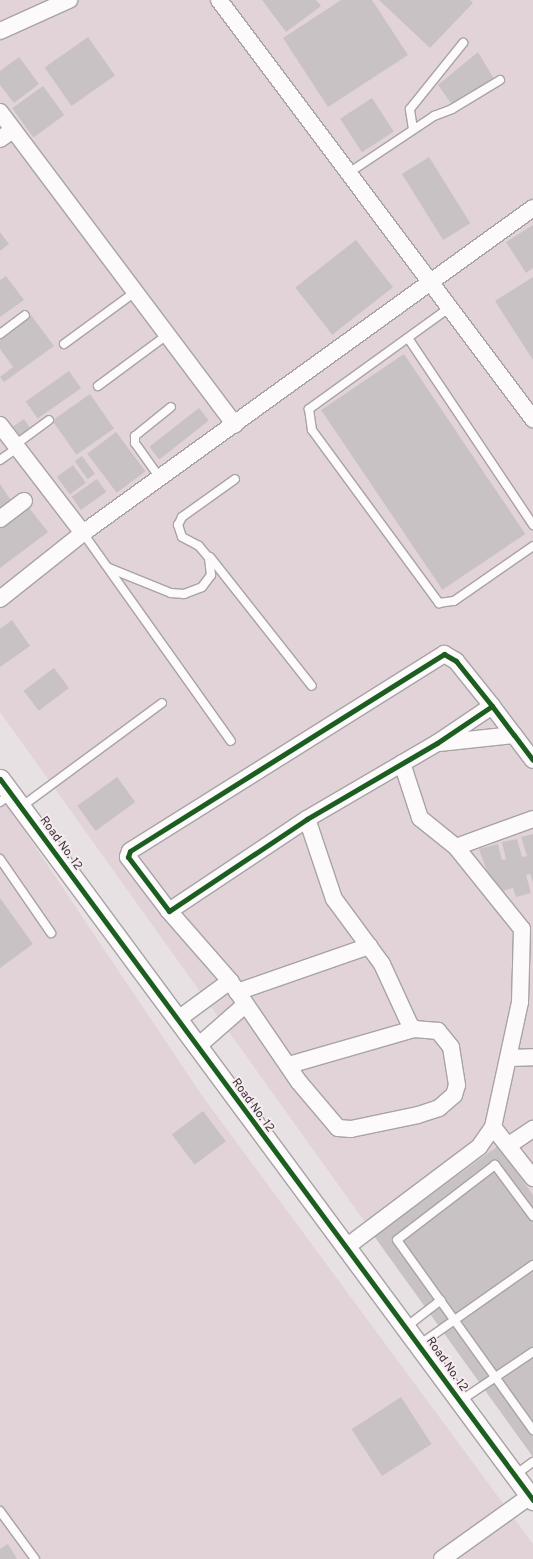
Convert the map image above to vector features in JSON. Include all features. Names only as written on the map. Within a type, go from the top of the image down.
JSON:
[{"type":"street","points":[[0,31],[69,0]]},
{"type":"street","points":[[219,0],[431,285],[533,419]]},
{"type":"street","points":[[0,112],[235,425]]},
{"type":"street","points":[[0,139],[13,130]]},
{"type":"street","points":[[0,599],[84,533],[431,285],[533,208]]},
{"type":"street","points":[[0,425],[84,533]]},
{"type":"street","points":[[0,519],[24,501]]},
{"type":"street","points":[[289,1065],[414,1029],[442,1034],[458,1070],[454,1095],[432,1111],[351,1129],[338,1128],[325,1116],[237,992],[169,911],[128,857],[130,851],[438,656],[450,656],[492,706],[533,760]]},
{"type":"street","points":[[169,911],[307,819],[437,743],[492,706]]},
{"type":"street","points":[[437,743],[514,735]]},
{"type":"street","points":[[345,1248],[479,1147],[493,1127],[509,1058],[527,1000],[527,927],[456,847],[420,818],[402,763]]},
{"type":"street","name":"Road No. 12","points":[[8,796],[177,1020],[531,1498]]},
{"type":"street","points":[[307,819],[334,900],[382,964],[414,1029]]},
{"type":"street","points":[[456,847],[533,819]]},
{"type":"street","points":[[177,1020],[237,992],[369,946]]},
{"type":"street","points":[[197,1047],[237,992]]},
{"type":"street","points":[[509,1058],[533,1057]]},
{"type":"street","points":[[493,1127],[509,1145],[533,1178]]},
{"type":"street","points":[[509,1145],[533,1128]]},
{"type":"street","points":[[442,1559],[531,1498]]},
{"type":"lane","points":[[413,129],[410,109],[463,43]]},
{"type":"lane","points":[[348,174],[413,129],[500,80]]},
{"type":"lane","points":[[64,344],[135,292]]},
{"type":"lane","points":[[449,308],[309,409],[312,430],[439,603],[454,602],[533,546]]},
{"type":"lane","points":[[0,334],[25,315]]},
{"type":"lane","points":[[98,386],[167,335]]},
{"type":"lane","points":[[408,338],[533,525]]},
{"type":"lane","points":[[160,478],[135,443],[135,436],[171,407]]},
{"type":"lane","points":[[0,460],[49,420]]},
{"type":"lane","points":[[235,479],[182,517],[178,526],[182,537],[206,551],[312,686]]},
{"type":"lane","points":[[84,533],[231,742]]},
{"type":"lane","points":[[108,568],[171,593],[184,594],[208,581],[211,567],[206,551]]},
{"type":"lane","points":[[8,796],[162,703]]},
{"type":"lane","points":[[0,859],[52,933]]},
{"type":"lane","points":[[533,1216],[495,1165],[396,1240],[456,1320],[533,1430]]},
{"type":"lane","points":[[419,1345],[533,1265]]},
{"type":"lane","points":[[406,1328],[441,1300]]},
{"type":"lane","points":[[459,1401],[496,1378],[533,1352]]},
{"type":"lane","points":[[514,1475],[533,1462]]},
{"type":"lane","points":[[0,1511],[35,1559]]},
{"type":"shaded area","points":[[0,0],[533,0],[533,1457],[0,712]]},
{"type":"shaded area","points":[[0,794],[203,1097],[533,1544],[533,1559],[0,1559]]},
{"type":"building","points":[[262,0],[316,0],[321,6],[286,32]]},
{"type":"building","points":[[341,0],[372,0],[408,55],[328,107],[283,38]]},
{"type":"building","points":[[379,0],[470,0],[473,3],[430,48]]},
{"type":"building","points":[[88,37],[115,76],[72,106],[45,67]]},
{"type":"building","points":[[478,52],[494,79],[453,106],[438,85]]},
{"type":"building","points":[[19,57],[39,84],[14,103],[0,85],[0,71]]},
{"type":"building","points":[[43,86],[64,115],[33,137],[12,108]]},
{"type":"building","points":[[372,98],[394,132],[362,152],[340,119]]},
{"type":"building","points":[[429,157],[470,223],[443,240],[402,174]]},
{"type":"building","points":[[533,225],[533,268],[526,273],[506,242]]},
{"type":"building","points":[[0,232],[9,244],[0,251]]},
{"type":"building","points":[[356,240],[393,287],[332,335],[295,287]]},
{"type":"building","points":[[6,276],[24,300],[0,317],[0,280]]},
{"type":"building","points":[[533,277],[533,360],[495,301]]},
{"type":"building","points":[[31,315],[54,346],[4,382],[0,377],[13,367],[0,349],[0,337]]},
{"type":"building","points":[[404,354],[525,534],[442,590],[321,410]]},
{"type":"building","points":[[69,371],[81,388],[38,419],[26,401]]},
{"type":"building","points":[[90,394],[114,428],[76,455],[52,420]]},
{"type":"building","points":[[199,408],[209,421],[159,459],[149,447]]},
{"type":"building","points":[[24,419],[30,428],[19,435],[13,426]]},
{"type":"building","points":[[116,432],[145,471],[117,493],[87,454]]},
{"type":"building","points":[[82,456],[95,474],[88,479],[75,461]]},
{"type":"building","points":[[73,465],[86,483],[70,495],[57,477]]},
{"type":"building","points":[[97,479],[106,492],[81,510],[72,497]]},
{"type":"building","points":[[0,484],[12,502],[0,511]]},
{"type":"building","points":[[26,504],[48,532],[0,568],[0,523]]},
{"type":"building","points":[[12,620],[30,646],[0,667],[0,629]]},
{"type":"building","points":[[54,668],[69,688],[39,711],[24,691]]},
{"type":"building","points":[[117,777],[135,802],[96,831],[77,806]]},
{"type":"building","points":[[533,834],[533,882],[530,874],[526,875],[531,893],[516,897],[513,888],[495,893],[479,849],[498,844],[502,860],[506,859],[502,842],[517,839],[522,857],[527,856],[521,837]]},
{"type":"building","points":[[0,898],[33,944],[0,968]]},
{"type":"building","points":[[203,1111],[226,1141],[195,1165],[172,1134]]},
{"type":"building","points":[[498,1146],[533,1195],[533,1457],[374,1236]]},
{"type":"building","points":[[401,1397],[431,1444],[382,1476],[352,1429]]},
{"type":"building","points":[[8,1544],[17,1559],[0,1559],[0,1549]]},
{"type":"cycle path","points":[[492,706],[437,743],[307,819],[169,911],[128,857],[130,851],[444,654],[456,661],[492,706],[533,760]]},
{"type":"cycle path","points":[[0,779],[533,1500]]}]
